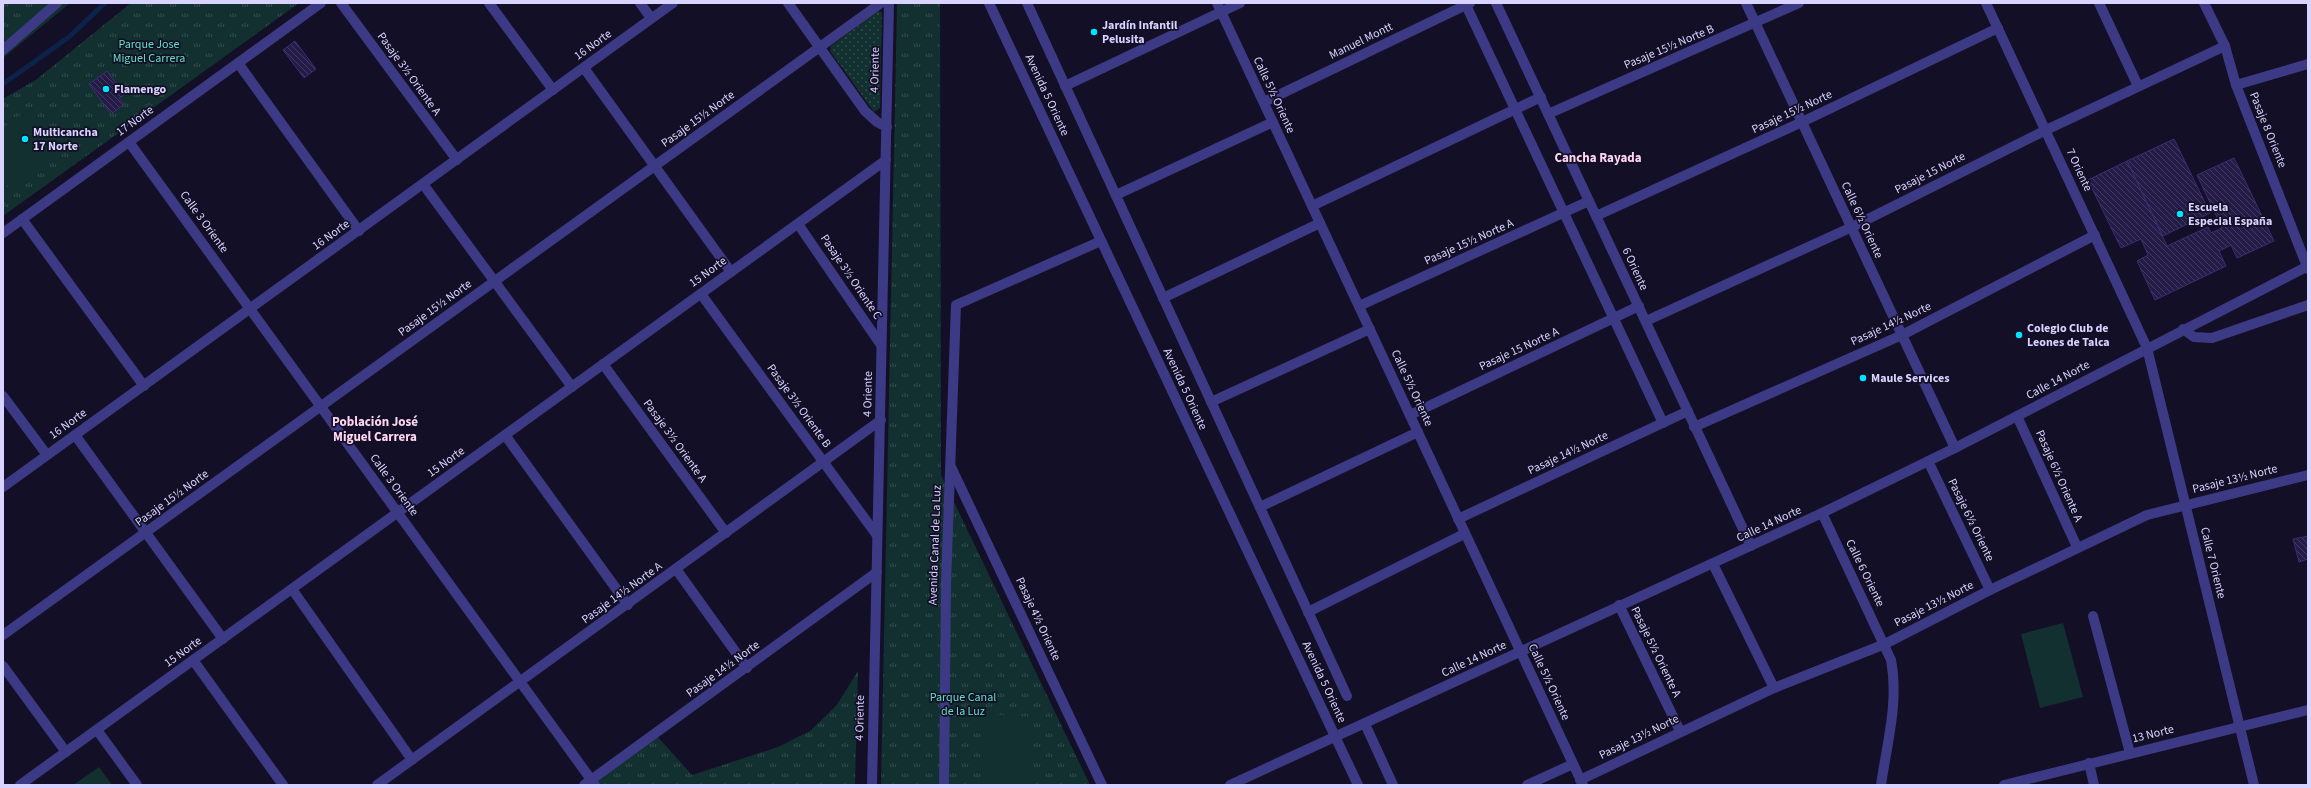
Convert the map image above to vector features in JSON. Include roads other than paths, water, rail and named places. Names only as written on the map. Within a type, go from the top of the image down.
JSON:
[{"type":"street","points":[[3,50],[57,3]]},
{"type":"street","name":"17 Norte","points":[[3,233],[321,3]]},
{"type":"street","name":"Pasaje 3½ Oriente A","points":[[341,3],[456,160]]},
{"type":"street","points":[[489,3],[553,90]]},
{"type":"street","points":[[640,3],[651,18]]},
{"type":"street","name":"16 Norte","points":[[3,487],[673,3]]},
{"type":"street","points":[[788,3],[865,111],[877,122],[887,127]]},
{"type":"street","name":"Pasaje 15½ Norte","points":[[3,635],[881,3]]},
{"type":"street","name":"4 Oriente","points":[[872,785],[877,572],[876,534],[881,420],[881,345],[889,3]]},
{"type":"street","name":"Avenida 5 Oriente","points":[[989,3],[1358,785]]},
{"type":"street","points":[[1027,3],[1347,696]]},
{"type":"street","points":[[1065,86],[1219,7],[1240,3]]},
{"type":"street","name":"Calle 6½ Oriente","points":[[1746,3],[1955,448]]},
{"type":"street","name":"Pasaje 15½ Norte B","points":[[1548,114],[1756,24],[1800,3]]},
{"type":"street","name":"7 Oriente","points":[[1986,3],[2148,348]]},
{"type":"street","points":[[2098,3],[2138,86]]},
{"type":"street","name":"Pasaje 8 Oriente","points":[[2204,3],[2225,46],[2236,85],[2308,267]]},
{"type":"street","points":[[1467,4],[1663,423]]},
{"type":"street","name":"Manuel Montt","points":[[1264,102],[1467,4]]},
{"type":"street","name":"6 Oriente","points":[[1500,4],[1548,114],[1751,546]]},
{"type":"street","name":"Calle 5½ Oriente","points":[[1219,7],[1581,782]]},
{"type":"street","name":"Pasaje 15½ Norte","points":[[1596,216],[1802,122],[1998,28]]},
{"type":"street","name":"Pasaje 15 Norte","points":[[1646,321],[1852,227],[2046,130],[2225,46]]},
{"type":"street","points":[[238,63],[359,231]]},
{"type":"street","points":[[2236,85],[2308,64]]},
{"type":"street","points":[[584,68],[731,272]]},
{"type":"street","points":[[1312,206],[1541,97]]},
{"type":"street","points":[[1116,195],[1273,122]]},
{"type":"street","name":"Calle 3 Oriente","points":[[129,142],[521,681],[590,783]]},
{"type":"street","name":"15 Norte","points":[[20,785],[886,160]]},
{"type":"street","points":[[423,184],[572,386]]},
{"type":"street","name":"Pasaje 15½ Norte A","points":[[1359,306],[1589,201]]},
{"type":"street","points":[[22,219],[144,386]]},
{"type":"street","points":[[1163,298],[1320,223]]},
{"type":"street","name":"Pasaje 3½ Oriente C","points":[[798,224],[881,345]]},
{"type":"street","name":"Pasaje 14½ Norte","points":[[1694,427],[1902,335],[2095,235]]},
{"type":"street","name":"Avenida Canal de La Luz","points":[[944,785],[946,583],[956,305],[1101,241]]},
{"type":"street","name":"Calle 14 Norte","points":[[1230,785],[1336,738],[1619,605],[1713,564],[1822,513],[1955,448],[2183,329],[2308,267]]},
{"type":"street","name":"Pasaje 3½ Oriente B","points":[[701,294],[876,534]]},
{"type":"street","points":[[2183,329],[2194,337],[2212,338],[2308,305]]},
{"type":"street","name":"Pasaje 15 Norte A","points":[[1410,415],[1639,306]]},
{"type":"street","points":[[1211,402],[1370,329]]},
{"type":"street","name":"Calle 7 Oriente","points":[[2148,348],[2254,785]]},
{"type":"street","name":"Pasaje 3½ Oriente A","points":[[603,364],[726,533]]},
{"type":"street","points":[[3,396],[47,455]]},
{"type":"street","name":"Pasaje 14½ Norte","points":[[1458,519],[1688,411]]},
{"type":"street","name":"Pasaje 6½ Oriente A","points":[[2017,416],[2077,547]]},
{"type":"street","name":"Pasaje 14½ Norte A","points":[[377,785],[825,463],[881,420]]},
{"type":"street","points":[[1260,507],[1418,432]]},
{"type":"street","points":[[75,435],[223,639]]},
{"type":"street","points":[[505,435],[628,605]]},
{"type":"street","name":"Pasaje 6½ Oriente","points":[[1928,461],[1990,590]]},
{"type":"street","name":"Pasaje 4½ Oriente","points":[[950,464],[1102,785]]},
{"type":"street","name":"Pasaje 13½ Norte","points":[[1581,782],[1680,731],[1774,688],[1885,644],[2077,547],[2147,515],[2308,475]]},
{"type":"street","name":"Calle 6 Oriente","points":[[1822,513],[1885,644],[1895,680],[1894,704],[1881,785]]},
{"type":"street","points":[[1308,612],[1464,534]]},
{"type":"street","points":[[1713,564],[1774,688]]},
{"type":"street","points":[[676,569],[747,668]]},
{"type":"street","name":"Pasaje 14½ Norte","points":[[590,783],[877,572]]},
{"type":"street","points":[[292,589],[412,760]]},
{"type":"street","name":"Pasaje 5½ Oriente A","points":[[1619,605],[1680,731]]},
{"type":"street","points":[[2093,616],[2130,753]]},
{"type":"street","points":[[194,660],[283,785]]},
{"type":"street","points":[[3,666],[66,752]]},
{"type":"street","name":"13 Norte","points":[[2004,785],[2308,710]]},
{"type":"street","points":[[1365,724],[1393,785]]},
{"type":"street","points":[[97,730],[137,785]]},
{"type":"street","points":[[1528,785],[1573,764]]},
{"type":"street","points":[[2089,764],[2094,785]]},
{"type":"waterway","points":[[3,84],[69,37],[105,3]]},
{"type":"place","name":"Jardín Infantil Pelusita","points":[[1094,32]]},
{"type":"place","name":"Flamengo","points":[[106,89]]},
{"type":"place","name":"Multicancha 17 Norte","points":[[25,139]]},
{"type":"place","name":"Escuela Especial España","points":[[2180,214]]},
{"type":"place","name":"Colegio Club de Leones de Talca","points":[[2019,335]]},
{"type":"place","name":"Maule Services","points":[[1863,378]]},
{"type":"district","name":"Cancha Rayada","points":[[1598,158]]},
{"type":"district","name":"Población José Miguel Carrera","points":[[375,430]]},
{"type":"park label","name":"Parque Jose Miguel Carrera","points":[[149,51]]},
{"type":"park label","name":"Parque Canal de la Luz","points":[[963,704]]}]
